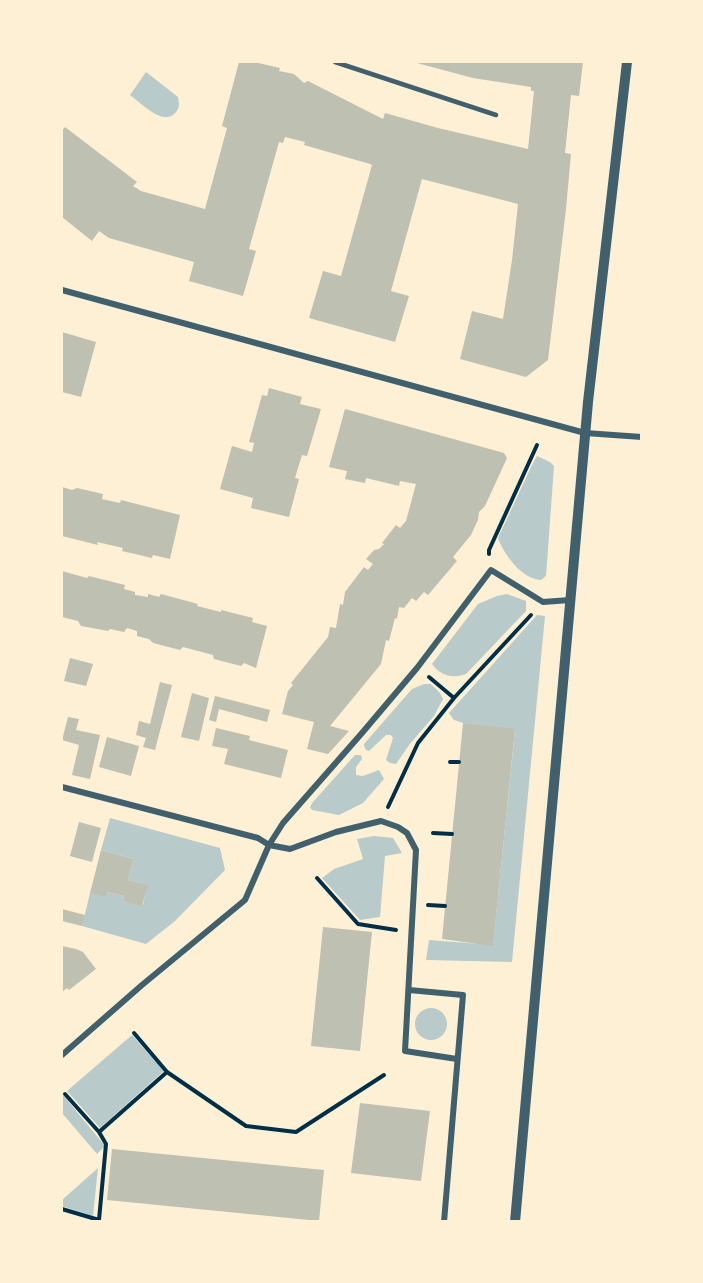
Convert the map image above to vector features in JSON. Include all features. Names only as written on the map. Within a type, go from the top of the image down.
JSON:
[{"type":"street","points":[[515,1221],[589,390],[627,62]]},
{"type":"street","points":[[62,290],[585,433],[642,437]]},
{"type":"street","points":[[62,1055],[245,900],[269,845],[283,824],[417,668],[491,570],[543,602],[570,600]]},
{"type":"street","points":[[62,787],[258,838],[269,845],[290,849],[336,832],[381,821],[407,833],[416,850],[405,1051],[457,1059]]},
{"type":"street","points":[[409,990],[463,995],[444,1221]]},
{"type":"lane","points":[[335,62],[496,115]]},
{"type":"path","points":[[491,570],[489,550],[537,445]]},
{"type":"path","points":[[381,821],[418,743],[454,698],[543,602]]},
{"type":"path","points":[[417,668],[454,698]]},
{"type":"path","points":[[450,762],[459,762]]},
{"type":"path","points":[[433,833],[452,834]]},
{"type":"path","points":[[317,878],[358,924],[397,930]]},
{"type":"path","points":[[438,906],[445,906]]},
{"type":"path","points":[[134,1033],[167,1072],[246,1126],[296,1132],[384,1075]]},
{"type":"path","points":[[99,1132],[167,1072]]},
{"type":"path","points":[[62,1209],[99,1220],[106,1144],[99,1132],[65,1094]]},
{"type":"shaded area","points":[[146,72],[178,97],[178,108],[171,116],[165,117],[152,112],[130,95]]},
{"type":"shaded area","points":[[537,456],[554,466],[546,576],[541,580],[534,579],[521,571],[505,552],[498,538]]},
{"type":"shaded area","points":[[507,594],[526,601],[526,611],[466,674],[447,675],[435,668],[432,664],[478,604]]},
{"type":"shaded area","points":[[537,615],[545,616],[512,962],[426,960],[429,940],[493,945],[515,730],[463,723],[454,720],[449,713]]},
{"type":"shaded area","points":[[431,684],[443,699],[434,716],[396,764],[386,760],[393,738],[391,735],[386,735],[369,751],[366,750],[364,744],[412,689]]},
{"type":"shaded area","points":[[355,755],[361,755],[362,759],[356,767],[356,775],[363,776],[379,770],[384,779],[363,803],[339,815],[312,810],[310,807],[313,802]]},
{"type":"shaded area","points":[[110,818],[220,848],[225,870],[175,921],[146,944],[82,926],[90,893],[107,892],[124,896],[123,901],[143,905],[147,885],[128,880],[134,859],[101,850]]},
{"type":"shaded area","points":[[374,836],[393,838],[402,853],[385,856],[380,917],[360,920],[322,878],[334,869],[363,859],[357,839]]},
{"type":"shaded area","points":[[431,1008],[442,1013],[447,1024],[442,1035],[431,1040],[420,1035],[415,1024],[420,1013]]},
{"type":"shaded area","points":[[132,1035],[164,1071],[100,1128],[67,1091]]},
{"type":"shaded area","points":[[63,1095],[105,1146],[97,1154],[62,1113]]},
{"type":"shaded area","points":[[98,1168],[93,1216],[62,1206],[62,1200]]},
{"type":"building","points":[[239,62],[254,62],[280,68],[279,71],[294,74],[304,83],[308,81],[383,119],[385,113],[528,149],[534,91],[531,91],[531,87],[473,78],[413,62],[583,62],[579,96],[571,95],[565,153],[571,154],[548,360],[526,377],[460,359],[472,311],[503,319],[518,204],[422,179],[391,291],[409,296],[395,342],[309,318],[323,271],[341,276],[372,165],[370,164],[304,145],[305,142],[285,137],[283,143],[279,142],[249,249],[256,251],[243,296],[189,281],[194,262],[109,238],[99,231],[92,241],[62,217],[62,131],[65,127],[137,182],[133,186],[141,191],[205,209],[227,128],[222,126]]},
{"type":"building","points":[[62,332],[96,342],[81,397],[62,392]]},
{"type":"building","points":[[269,388],[302,397],[300,404],[321,409],[307,456],[302,455],[295,478],[299,479],[289,517],[251,508],[253,498],[220,489],[232,446],[252,452],[254,443],[249,442],[262,395],[267,396]]},
{"type":"building","points":[[345,409],[504,453],[507,458],[485,506],[479,512],[471,535],[453,557],[457,561],[428,595],[424,592],[416,601],[412,598],[404,608],[399,607],[389,641],[386,640],[381,664],[330,726],[349,731],[328,754],[307,749],[314,722],[282,714],[288,691],[293,685],[291,683],[328,637],[330,627],[336,628],[340,604],[343,605],[345,592],[364,567],[368,570],[373,564],[366,559],[384,544],[382,543],[396,525],[400,528],[406,521],[416,484],[400,481],[399,486],[366,478],[365,483],[345,479],[347,471],[329,467]]},
{"type":"building","points":[[62,487],[103,494],[102,499],[120,503],[121,500],[180,515],[170,559],[153,555],[152,558],[122,551],[123,548],[97,542],[98,545],[62,536]]},
{"type":"building","points":[[62,571],[125,585],[124,589],[135,592],[135,595],[148,597],[148,594],[159,597],[161,594],[198,604],[197,606],[253,618],[252,622],[267,626],[256,668],[244,663],[241,666],[214,659],[213,655],[183,647],[180,650],[153,643],[149,639],[137,636],[137,631],[127,628],[124,632],[110,629],[108,631],[81,626],[78,621],[62,617]]},
{"type":"building","points":[[70,658],[93,664],[86,686],[64,681]]},
{"type":"building","points":[[160,682],[172,685],[155,750],[143,747],[146,738],[136,735],[139,721],[150,724]]},
{"type":"building","points":[[192,693],[209,698],[199,741],[181,737]]},
{"type":"building","points":[[215,696],[270,710],[267,722],[219,709],[216,722],[209,720]]},
{"type":"building","points":[[68,717],[79,719],[76,730],[100,735],[90,779],[72,775],[79,745],[62,740]]},
{"type":"building","points":[[463,723],[515,729],[493,946],[442,939]]},
{"type":"building","points":[[216,728],[250,736],[249,740],[288,750],[281,778],[224,764],[228,749],[212,746]]},
{"type":"building","points":[[107,737],[139,746],[131,776],[99,767]]},
{"type":"building","points":[[79,822],[101,828],[92,862],[70,856]]},
{"type":"building","points":[[101,850],[134,859],[128,880],[148,885],[142,906],[123,901],[124,896],[107,892],[105,897],[90,893]]},
{"type":"building","points":[[62,909],[85,915],[82,926],[62,921]]},
{"type":"building","points":[[323,927],[372,932],[360,1051],[311,1046]]},
{"type":"building","points":[[62,946],[83,952],[96,969],[69,990],[67,988],[62,992]]},
{"type":"building","points":[[360,1103],[430,1111],[421,1181],[351,1173]]},
{"type":"building","points":[[112,1149],[324,1170],[319,1221],[107,1200]]}]
